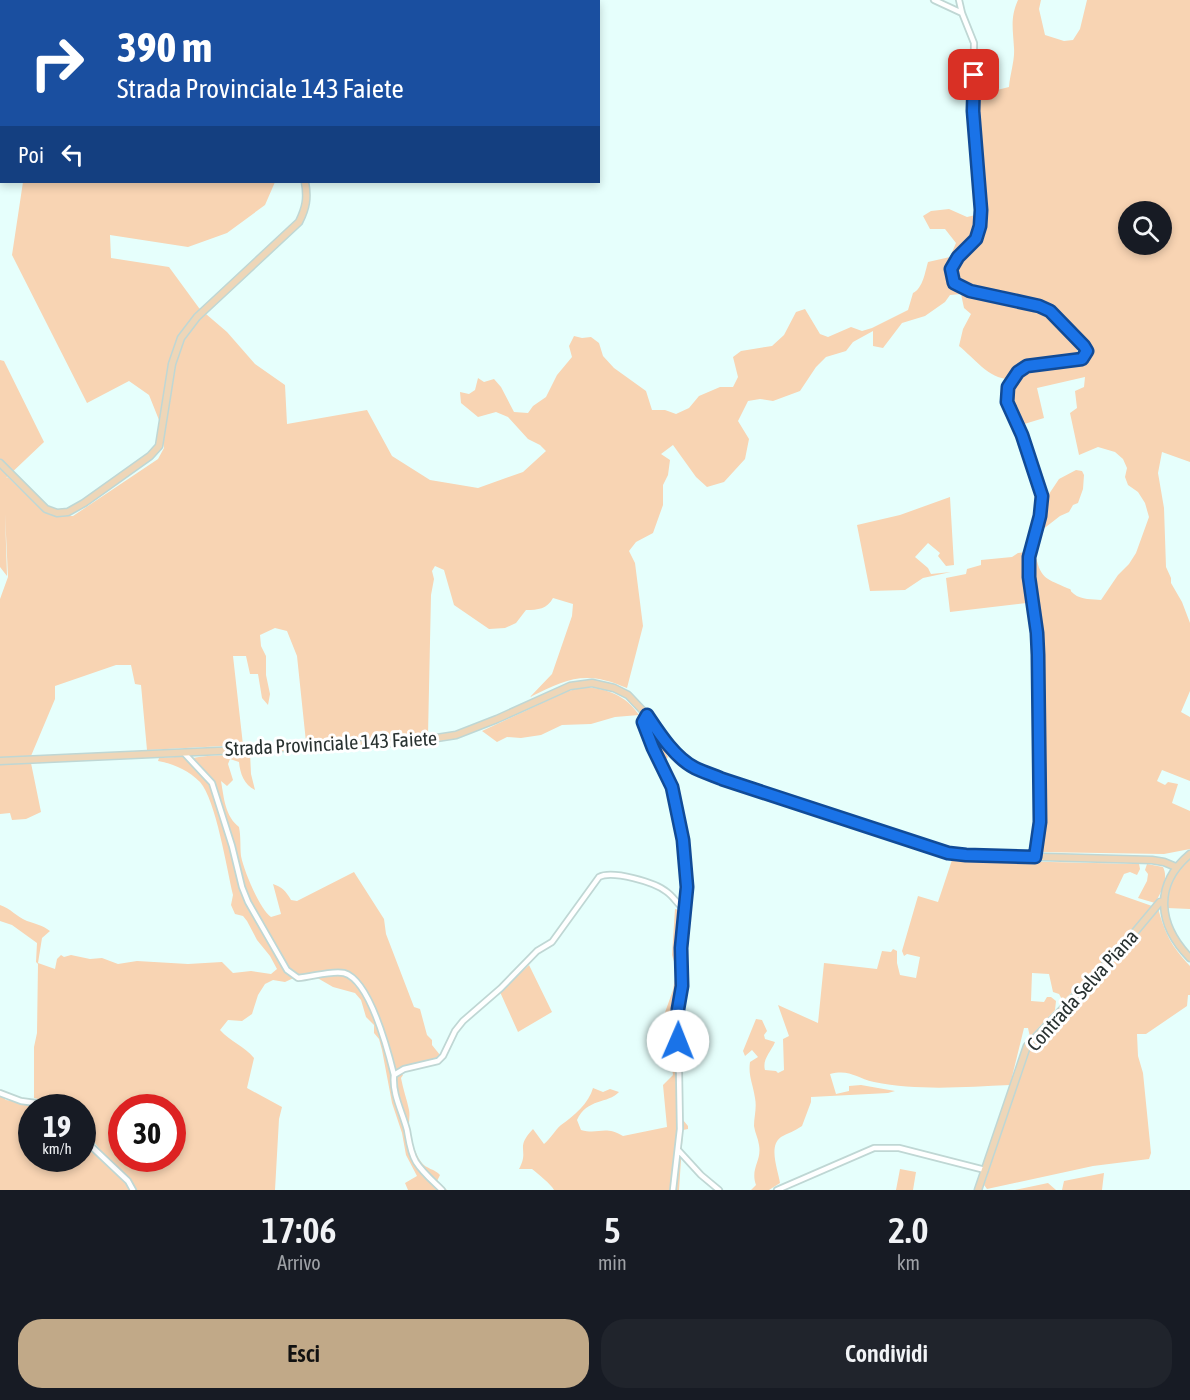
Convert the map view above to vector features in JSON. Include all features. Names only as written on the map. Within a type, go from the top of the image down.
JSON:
[{"type":"main road","points":[[0,463],[46,508],[57,513],[68,512],[84,503],[150,456],[159,446],[172,364],[180,338],[197,317],[299,222],[308,195],[305,183]]},
{"type":"main road","name":"Strada Provinciale 143 Faiete","points":[[0,761],[406,743],[456,735],[570,686],[586,682],[603,685],[627,694],[647,715],[657,730],[693,767],[722,779],[948,853],[1157,860],[1176,867]]},
{"type":"main road","points":[[1190,854],[1176,867],[1167,886],[1164,901],[1166,919],[1173,939],[1190,958]]},
{"type":"main road","name":"Contrada Selva Piana","points":[[978,1190],[1027,1046],[1124,945],[1160,902],[1164,901]]},
{"type":"street","points":[[934,0],[962,13]]},
{"type":"street","points":[[959,0],[974,43],[973,111],[981,210],[976,239],[958,257],[951,269],[954,283],[977,292],[1039,306],[1050,311],[1087,351],[1082,359],[1027,366],[1018,372],[1008,387],[1007,402],[1022,435],[1042,496],[1040,516],[1029,557],[1029,584],[1038,655],[1040,822],[1035,857]]},
{"type":"street","points":[[647,715],[643,722],[644,726],[672,787],[680,821],[687,876],[681,948],[682,986],[678,1009],[680,1129],[673,1190]]},
{"type":"street","points":[[184,753],[212,783],[248,902],[287,970],[298,978],[340,972],[354,977],[363,989],[379,1026],[394,1075],[395,1093],[411,1150],[426,1174],[442,1190]]},
{"type":"street","points":[[394,1075],[438,1061],[463,1021],[501,988],[537,951],[552,942],[598,877],[604,874],[614,875],[662,888],[684,909]]},
{"type":"street","points":[[0,1093],[18,1100]]},
{"type":"street","points":[[777,1190],[874,1148],[899,1148],[985,1170]]},
{"type":"street","points":[[96,1150],[128,1181],[133,1190]]},
{"type":"street","points":[[679,1151],[701,1175],[719,1190]]},
{"type":"shaded area","points":[[1018,0],[1041,0],[1039,9],[1045,35],[1064,41],[1073,40],[1080,29],[1087,0],[1190,0],[1190,462],[1162,452],[1158,473],[1164,508],[1166,567],[1190,623],[1190,691],[1181,712],[1190,717],[1190,781],[1162,770],[1157,781],[1165,785],[1168,782],[1178,784],[1172,803],[1190,811],[1190,849],[1164,854],[1038,852],[1045,818],[1041,745],[1041,643],[1035,602],[950,612],[946,578],[966,574],[967,569],[981,565],[981,560],[1012,557],[1018,553],[1027,552],[1026,558],[1036,557],[1040,570],[1046,578],[1077,596],[1101,600],[1136,553],[1149,517],[1145,503],[1138,492],[1128,485],[1125,477],[1127,468],[1123,459],[1115,452],[1098,447],[1079,455],[1070,413],[1077,408],[1075,391],[1084,387],[1085,377],[1037,388],[1044,418],[1021,425],[1012,406],[1011,387],[1016,378],[1025,371],[1037,367],[1085,360],[1090,351],[1088,344],[1073,333],[1073,340],[1078,347],[1077,353],[1024,365],[1010,379],[996,376],[959,346],[963,329],[971,314],[964,308],[961,294],[950,295],[945,302],[925,316],[902,323],[883,348],[873,346],[873,331],[853,342],[846,351],[826,357],[816,367],[800,391],[773,401],[760,399],[748,401],[738,421],[749,439],[745,459],[724,482],[707,487],[696,477],[673,445],[661,454],[670,460],[668,475],[663,485],[663,505],[653,533],[636,542],[629,551],[635,563],[643,626],[627,688],[600,679],[577,679],[555,685],[530,697],[552,674],[572,616],[573,604],[553,598],[548,605],[542,608],[526,610],[516,623],[505,628],[489,629],[454,605],[444,570],[435,566],[432,571],[434,579],[431,595],[428,735],[393,739],[306,742],[297,656],[287,631],[275,628],[260,635],[261,646],[266,656],[266,675],[270,694],[268,705],[262,698],[258,674],[250,674],[246,656],[233,656],[243,745],[147,750],[141,685],[135,684],[131,665],[116,665],[55,686],[55,699],[31,756],[0,758],[0,599],[8,577],[5,513],[7,576],[0,567],[0,360],[4,361],[44,442],[6,478],[8,477],[44,512],[56,516],[73,516],[158,459],[164,448],[159,420],[149,395],[129,381],[87,403],[12,255],[23,183],[275,183],[265,205],[227,233],[188,247],[110,235],[111,258],[169,267],[199,308],[227,332],[255,364],[285,385],[287,424],[367,410],[392,456],[430,480],[478,488],[523,472],[546,451],[528,439],[508,417],[496,412],[478,417],[461,403],[460,392],[469,394],[475,390],[478,378],[484,382],[494,379],[501,387],[514,412],[528,413],[533,406],[546,397],[557,375],[572,357],[569,346],[574,336],[591,337],[599,343],[603,356],[614,368],[646,391],[652,410],[665,410],[676,414],[689,408],[699,396],[720,387],[733,387],[738,377],[733,357],[741,351],[772,346],[784,335],[796,312],[805,309],[820,334],[828,337],[851,327],[862,331],[872,328],[908,310],[913,293],[923,279],[928,262],[950,257],[956,243],[945,229],[930,229],[923,216],[931,211],[949,209],[967,217],[984,213],[977,95],[1009,87],[1014,57],[1013,24]]},
{"type":"shaded area","points":[[1076,470],[1082,471],[1084,475],[1083,489],[1078,503],[1073,505],[1069,512],[1042,530],[1044,493],[1049,494],[1059,479]]},
{"type":"shaded area","points":[[950,497],[954,565],[946,566],[938,556],[940,553],[928,543],[915,557],[928,568],[931,574],[951,572],[923,578],[905,590],[870,591],[857,525],[900,515]]},
{"type":"shaded area","points":[[585,687],[615,694],[628,702],[639,715],[615,717],[591,724],[562,725],[541,735],[521,738],[507,737],[497,742],[482,731],[568,691]]},
{"type":"shaded area","points":[[648,723],[668,757],[664,762],[651,738]]},
{"type":"shaded area","points":[[250,753],[251,774],[255,790],[243,778],[239,762],[230,759],[228,764],[233,780],[227,786],[221,781],[228,812],[239,827],[241,856],[245,871],[257,898],[271,917],[281,914],[273,884],[284,890],[291,900],[297,901],[354,872],[384,919],[386,934],[414,1007],[420,1009],[427,1035],[440,1055],[438,1059],[399,1070],[403,1075],[401,1078],[409,1110],[414,1149],[423,1164],[440,1175],[437,1181],[447,1190],[408,1190],[405,1183],[417,1176],[406,1155],[402,1133],[392,1103],[382,1050],[379,1039],[374,1033],[374,1025],[366,1017],[361,1000],[355,993],[333,987],[314,976],[298,976],[285,982],[273,980],[265,984],[258,995],[252,1014],[242,1021],[228,1020],[220,1030],[254,1058],[247,1088],[282,1107],[279,1119],[275,1190],[136,1190],[121,1172],[186,1172],[186,1094],[108,1094],[108,1158],[96,1144],[96,1094],[34,1094],[37,943],[12,925],[0,921],[0,905],[23,919],[50,931],[42,938],[38,963],[55,969],[57,959],[61,955],[64,957],[71,955],[90,959],[102,958],[118,964],[137,961],[188,964],[222,962],[233,973],[251,971],[271,974],[277,969],[247,921],[243,916],[235,914],[231,905],[233,895],[224,853],[206,791],[200,782],[186,771],[158,761],[159,758]]},
{"type":"shaded area","points":[[31,763],[41,812],[26,819],[12,820],[10,813],[0,814],[0,764]]},
{"type":"shaded area","points":[[1190,858],[1190,909],[1167,908],[1172,880],[1184,862]]},
{"type":"shaded area","points":[[952,860],[1139,864],[1140,869],[1137,875],[1130,872],[1124,874],[1115,893],[1152,906],[1122,944],[1063,1001],[1059,994],[1053,992],[1049,974],[1032,973],[1031,1001],[1044,1002],[1047,997],[1051,997],[1056,1001],[1055,1010],[1030,1037],[1028,1028],[1024,1028],[1010,1085],[908,1087],[874,1082],[848,1073],[830,1074],[836,1094],[849,1091],[849,1086],[861,1085],[895,1091],[811,1097],[802,1126],[781,1137],[775,1146],[780,1183],[769,1190],[751,1190],[756,1185],[754,1174],[759,1156],[759,1142],[754,1126],[756,1102],[750,1076],[750,1062],[758,1057],[752,1050],[745,1056],[743,1051],[756,1019],[762,1020],[767,1031],[764,1035],[765,1039],[775,1042],[766,1059],[765,1070],[778,1073],[784,1070],[783,1039],[789,1036],[778,1005],[818,1023],[824,963],[877,969],[882,951],[891,952],[893,949],[897,951],[900,975],[916,978],[920,957],[907,954],[904,956],[902,951],[918,896],[938,902]]},
{"type":"shaded area","points":[[1147,864],[1163,867],[1165,872],[1164,885],[1155,903],[1138,898],[1147,881],[1148,874],[1145,870]]},
{"type":"shaded area","points":[[1158,908],[1170,940],[1190,966],[1190,995],[1188,995],[1187,1006],[1146,1034],[1137,1034],[1151,1153],[1149,1159],[1093,1166],[987,1189],[984,1185],[1029,1050],[1127,948]]},
{"type":"shaded area","points":[[675,909],[689,912],[681,1013],[683,1120],[688,1129],[683,1130],[679,1190],[554,1190],[532,1169],[519,1169],[523,1157],[524,1141],[533,1129],[544,1144],[580,1109],[593,1088],[603,1092],[610,1089],[619,1092],[586,1108],[581,1113],[577,1120],[581,1130],[611,1131],[623,1136],[667,1127],[663,1085],[673,1075],[663,1018],[675,978],[676,968],[672,955]]},
{"type":"shaded area","points":[[529,965],[552,1012],[518,1032],[500,992]]},
{"type":"shaded area","points":[[0,1095],[6,1100],[18,1102],[18,1172],[96,1172],[96,1154],[108,1165],[108,1172],[115,1172],[131,1190],[0,1190]]},
{"type":"shaded area","points":[[900,1169],[916,1172],[913,1190],[896,1190]]},
{"type":"shaded area","points":[[1104,1173],[1102,1190],[1062,1190],[1064,1181]]},
{"type":"shaded area","points":[[1048,1183],[1056,1190],[1015,1190]]},
{"type":"route","points":[[678,1041],[678,1009],[682,986],[681,948],[687,876],[676,802],[667,774],[647,735],[643,722],[647,715],[657,730],[686,762],[722,779],[948,853],[1035,857],[1040,822],[1038,655],[1030,590],[1029,557],[1040,516],[1042,496],[1022,435],[1007,402],[1008,387],[1018,372],[1027,366],[1082,359],[1087,351],[1050,311],[1039,306],[970,291],[954,283],[951,269],[958,257],[976,239],[980,226],[981,210],[973,111],[974,75]]}]
